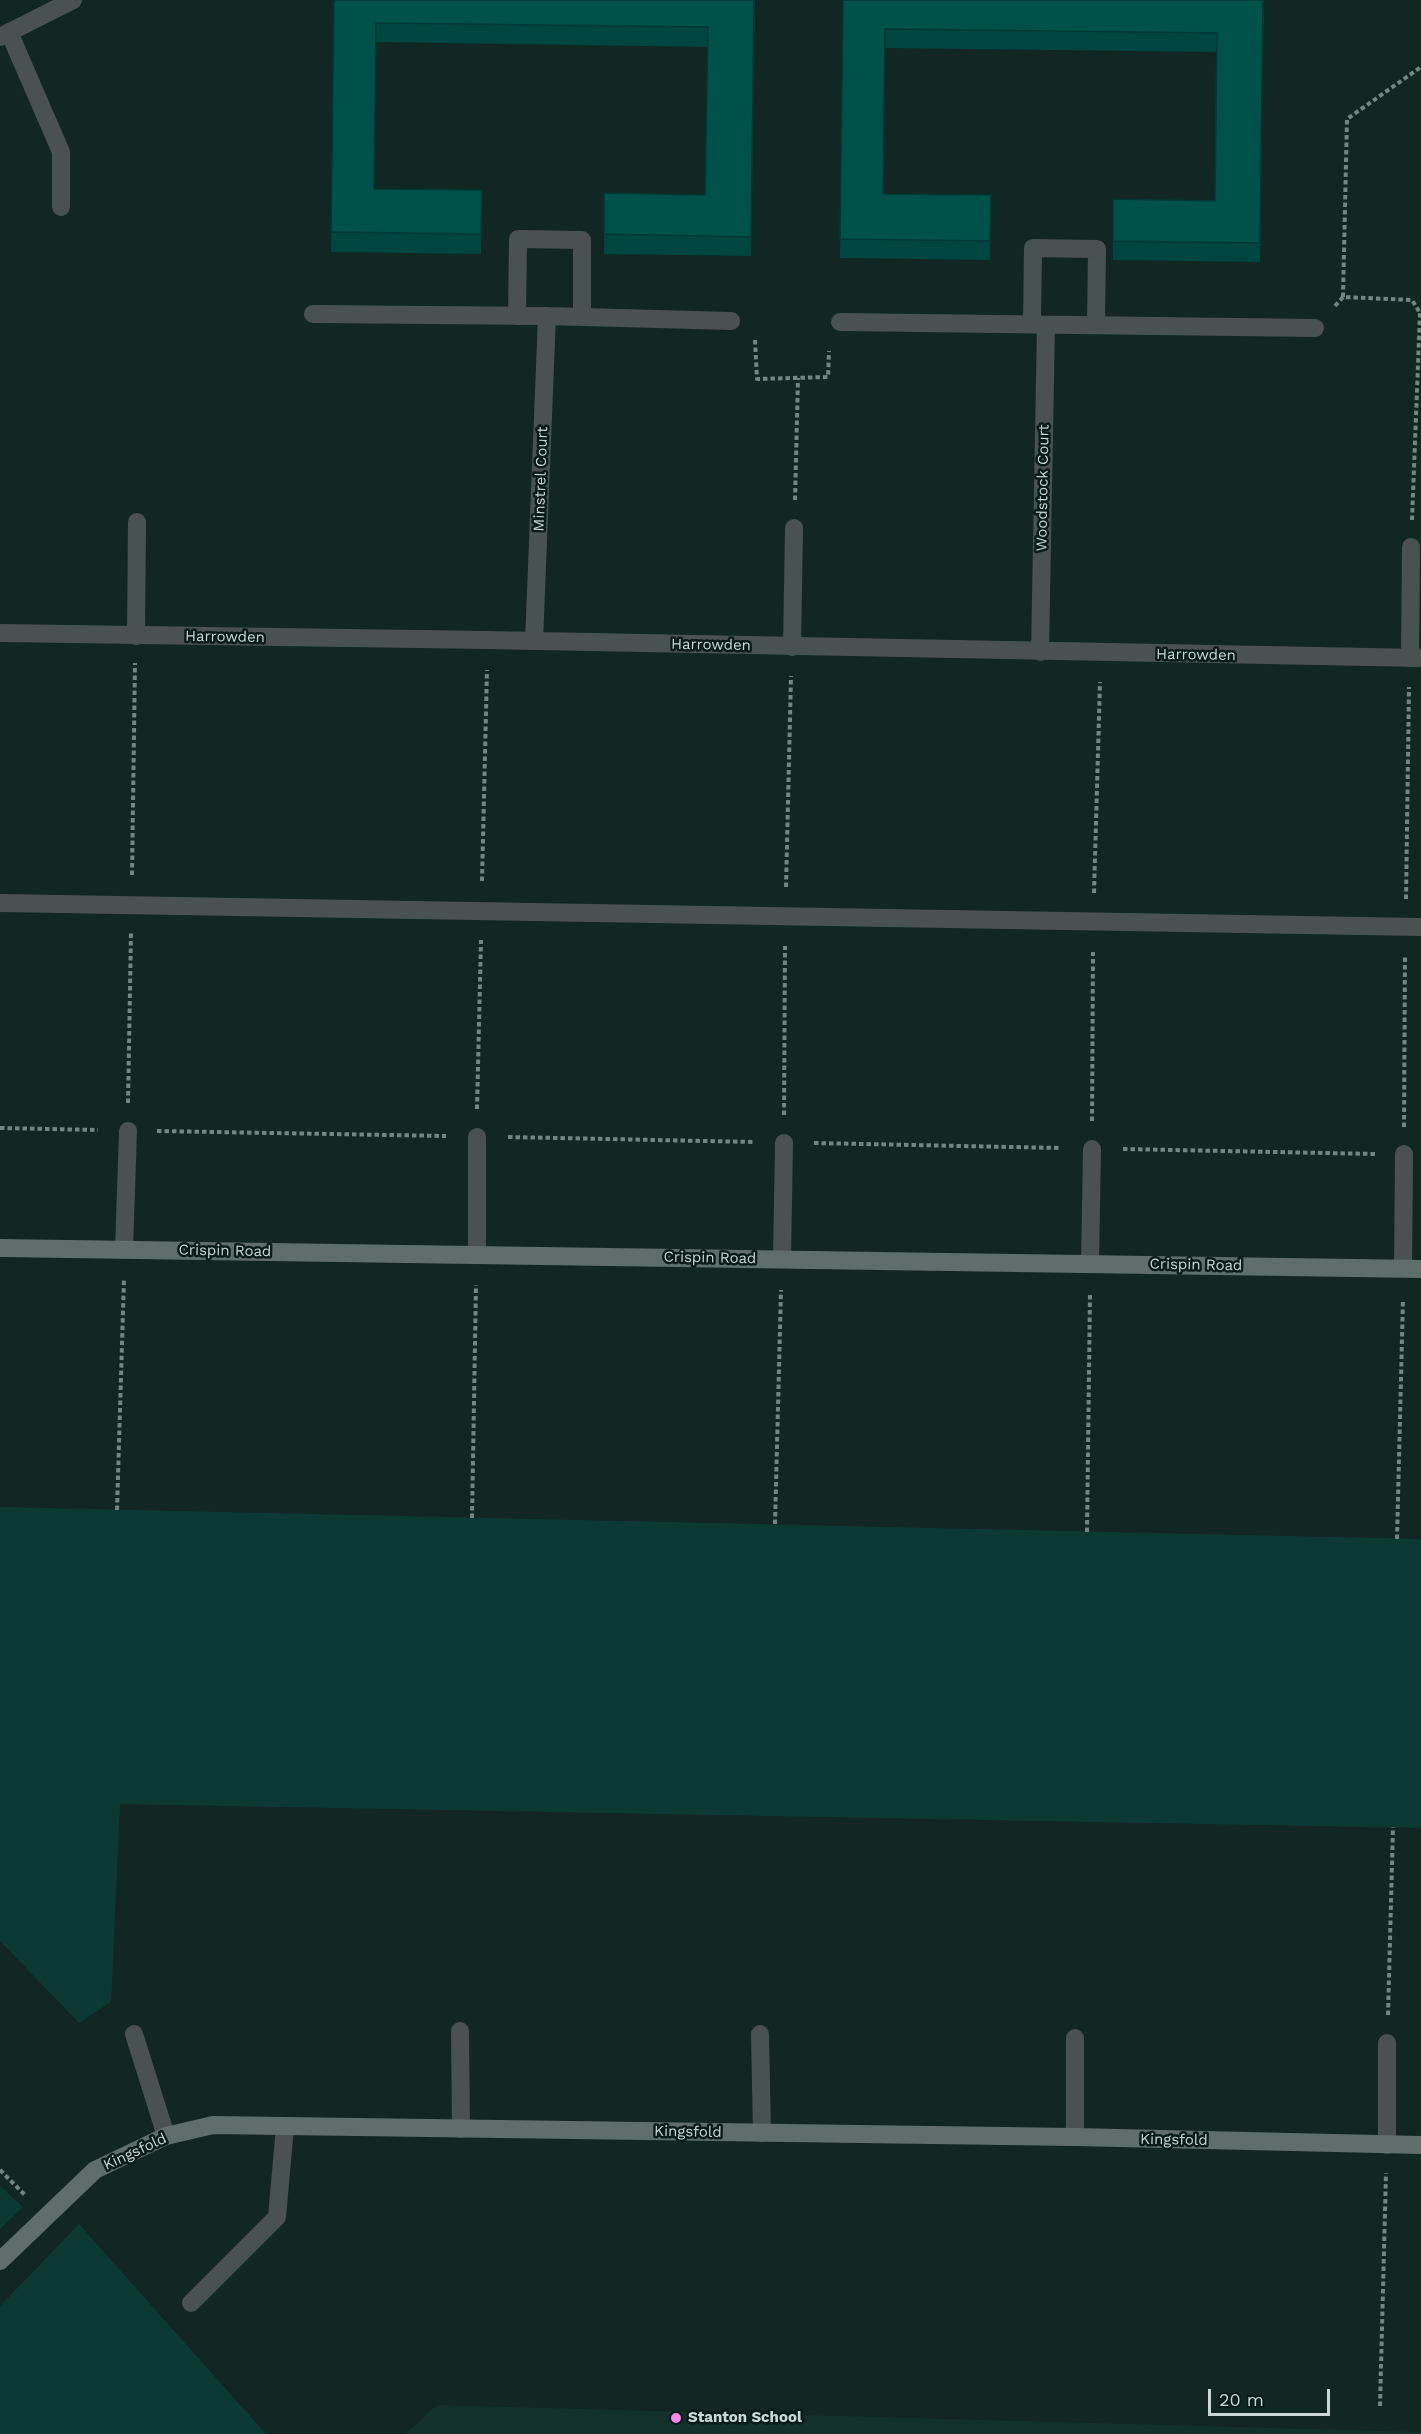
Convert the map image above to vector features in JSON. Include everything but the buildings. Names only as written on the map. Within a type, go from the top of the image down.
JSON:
[{"type":"street","points":[[61,207],[61,152],[5,35],[73,0]]},
{"type":"street","points":[[517,316],[518,239],[582,240],[582,317]]},
{"type":"street","name":"Woodstock Court","points":[[1040,652],[1039,325],[1033,248],[1097,249],[1096,325]]},
{"type":"street","points":[[313,314],[547,316],[731,321]]},
{"type":"street","name":"Minstrel Court","points":[[534,641],[547,316]]},
{"type":"street","points":[[840,322],[1315,328]]},
{"type":"street","points":[[136,522],[136,636]]},
{"type":"street","points":[[792,646],[794,528]]},
{"type":"street","points":[[1411,547],[1415,658]]},
{"type":"street","name":"Harrowden","points":[[0,633],[1415,658]]},
{"type":"street","points":[[0,903],[1421,927]]},
{"type":"street","points":[[124,1250],[128,1131]]},
{"type":"street","points":[[477,1137],[477,1255]]},
{"type":"street","points":[[782,1259],[784,1143]]},
{"type":"street","points":[[1090,1263],[1092,1149]]},
{"type":"street","points":[[1404,1154],[1412,1268]]},
{"type":"street","name":"Crispin Road","points":[[0,1248],[1412,1268]]},
{"type":"street","points":[[460,2031],[461,2129]]},
{"type":"street","points":[[134,2034],[166,2136]]},
{"type":"street","points":[[759,2034],[762,2133]]},
{"type":"street","points":[[1075,2038],[1075,2137]]},
{"type":"street","points":[[1387,2145],[1388,2043]]},
{"type":"street","name":"Kingsfold","points":[[0,2261],[94,2170],[166,2136],[213,2125],[1075,2137],[1421,2145]]},
{"type":"street","points":[[191,2303],[277,2217],[285,2127]]},
{"type":"path","points":[[1315,328],[1343,297],[1347,118],[1421,67]]},
{"type":"path","points":[[1343,297],[1412,300],[1421,313],[1411,547]]},
{"type":"path","points":[[731,321],[755,340],[757,379],[828,377],[829,348],[840,322]]},
{"type":"path","points":[[794,528],[798,378]]},
{"type":"path","points":[[0,1128],[1404,1154]]},
{"type":"path","points":[[117,1510],[124,1250]]},
{"type":"path","points":[[472,1518],[477,1255]]},
{"type":"path","points":[[775,1524],[782,1259]]},
{"type":"path","points":[[1087,1532],[1090,1263]]},
{"type":"path","points":[[1397,1539],[1412,1268]]},
{"type":"path","points":[[1388,2043],[1393,1827]]},
{"type":"path","points":[[1380,2406],[1387,2145]]},
{"type":"shaded area","points":[[0,1507],[1421,1539],[1421,1828],[120,1804],[111,2002],[79,2023],[0,1941]]},
{"type":"shaded area","points":[[0,2186],[23,2207],[0,2229]]},
{"type":"shaded area","points":[[79,2224],[266,2434],[0,2434],[0,2306]]},
{"type":"shaded area","name":"Stanton School","points":[[437,2405],[1421,2432],[1421,2434],[405,2434]]},
{"type":"place","name":"Stanton School","points":[[676,2418]]}]
